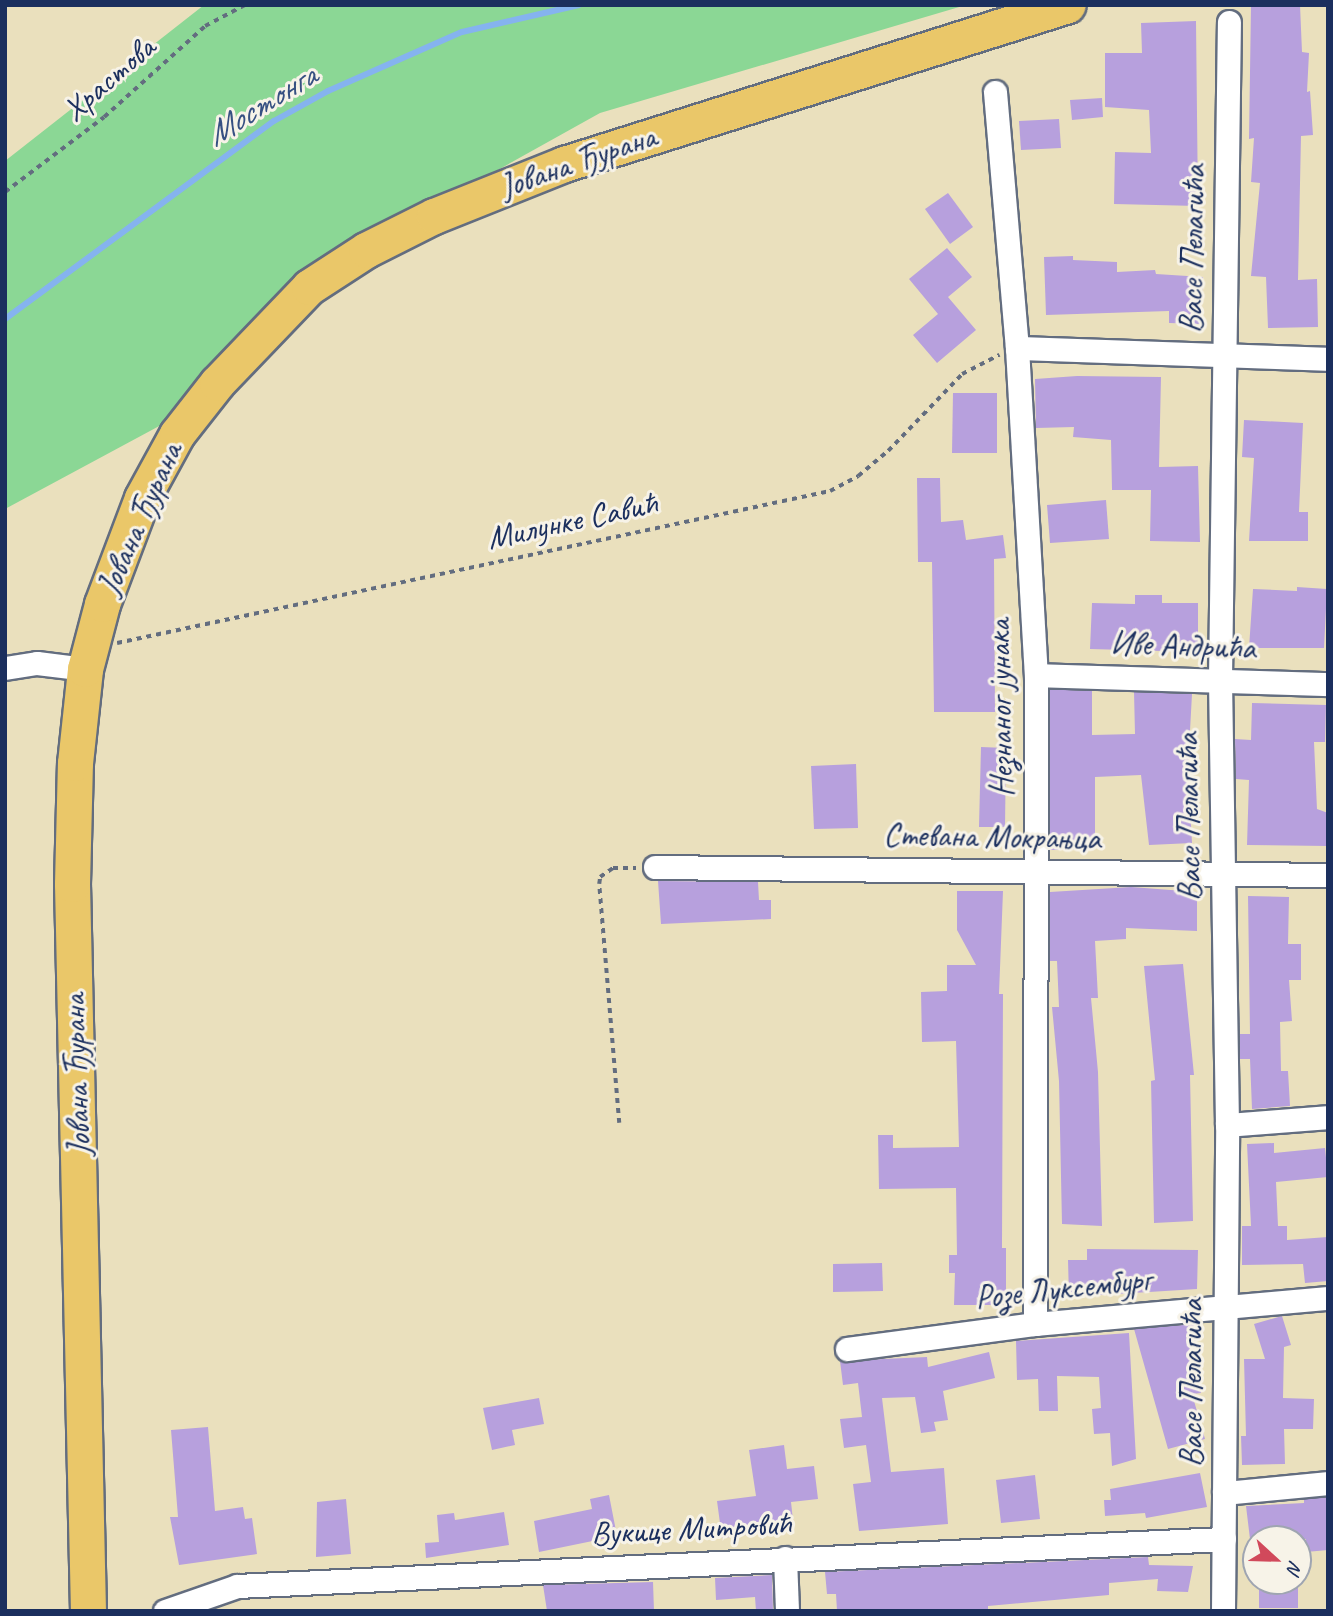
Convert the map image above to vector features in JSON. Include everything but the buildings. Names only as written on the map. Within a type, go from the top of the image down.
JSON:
[{"type":"main road","name":"Јована Ђурана","points":[[88,1611],[72,858],[75,763],[88,659],[129,530],[177,434],[217,383],[309,287],[366,250],[433,216],[564,164],[1068,5]]},
{"type":"street","name":"Васе Пелагића","points":[[1223,1611],[1227,1125],[1220,679],[1229,22]]},
{"type":"street","name":"Незнаног јунака","points":[[995,92],[1017,348],[1036,676],[1035,1324]]},
{"type":"street","points":[[1017,348],[1225,353],[1328,359]]},
{"type":"street","points":[[5,668],[88,659]]},
{"type":"street","name":"Иве Андрића","points":[[1036,676],[1328,684]]},
{"type":"street","name":"Стевана Мокрањца","points":[[655,867],[1328,875]]},
{"type":"street","points":[[1227,1125],[1328,1117]]},
{"type":"street","name":"Розе Луксембург","points":[[847,1349],[1035,1324],[1328,1298]]},
{"type":"street","points":[[1224,1493],[1328,1483]]},
{"type":"street","name":"Вукице Митровић","points":[[165,1611],[237,1586],[1224,1539]]},
{"type":"street","points":[[785,1558],[787,1611]]},
{"type":"path","name":"Храстова","points":[[5,192],[104,117],[205,26],[245,5]]},
{"type":"path","name":"Милунке Савић","points":[[88,659],[830,491],[858,476],[888,451],[962,374],[1017,348]]},
{"type":"path","points":[[619,1123],[599,884],[600,877],[613,868],[655,867]]},
{"type":"green space","points":[[204,5],[966,5],[600,113],[435,205],[189,410],[5,509],[5,161]]},
{"type":"waterway","name":"Мостонга","points":[[5,319],[274,121],[328,91],[462,32],[579,5]]}]
